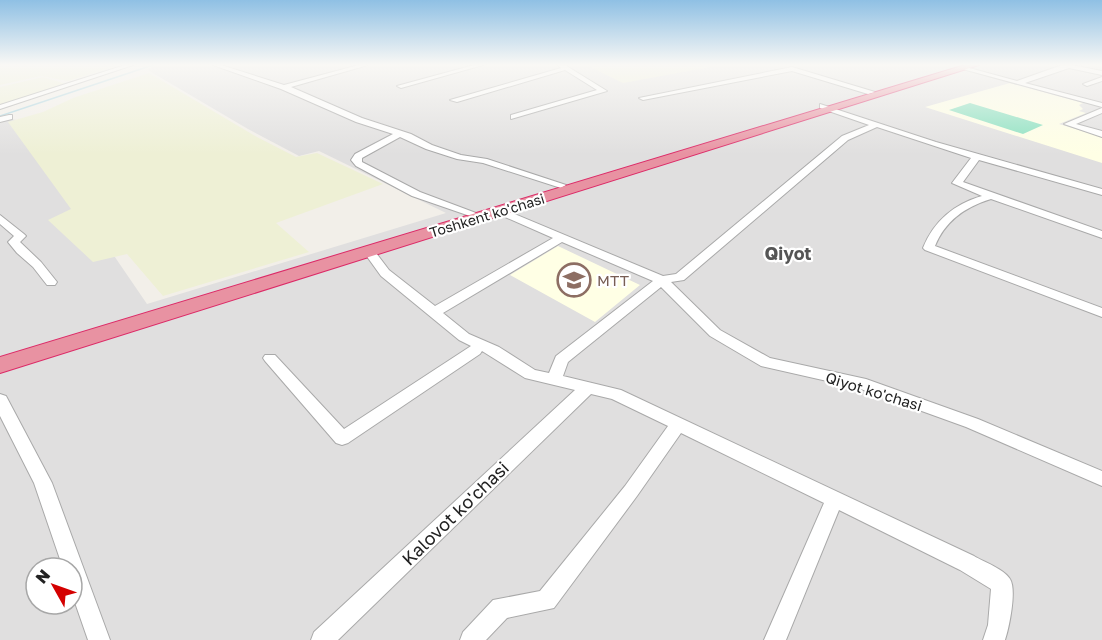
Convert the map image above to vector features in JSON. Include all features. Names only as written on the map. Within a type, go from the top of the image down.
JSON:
[{"type":"highway","name":"Toshkent ko'chasi","points":[[0,357],[561,185],[827,108],[863,95]]},
{"type":"highway","name":"Toshkent ko'chasi","points":[[0,365],[870,95]]},
{"type":"street","points":[[0,107],[38,95]]},
{"type":"street","points":[[302,95],[359,120],[408,136],[445,153],[484,161],[561,185]]},
{"type":"street","points":[[454,100],[471,95]]},
{"type":"street","points":[[514,117],[590,95]]},
{"type":"street","points":[[643,98],[659,95]]},
{"type":"street","points":[[1059,95],[1102,107]]},
{"type":"street","points":[[1102,107],[1068,124],[1102,134]]},
{"type":"street","points":[[827,108],[976,157],[1102,192]]},
{"type":"street","points":[[1082,118],[1102,124]]},
{"type":"street","points":[[555,378],[561,360],[662,280],[680,277],[845,138],[875,125]]},
{"type":"street","points":[[397,134],[358,156],[356,160],[358,164],[416,194],[471,213]]},
{"type":"street","points":[[976,157],[957,183],[1102,235]]},
{"type":"street","points":[[992,196],[973,201],[957,210],[932,236],[929,248],[1102,312]]},
{"type":"street","name":"Qiyot ko'chasi","points":[[500,211],[662,280],[716,333],[766,362],[861,383],[972,423],[1102,479]]},
{"type":"street","points":[[0,218],[20,236],[14,242],[17,248],[36,263],[51,282]]},
{"type":"street","points":[[433,313],[562,237]]},
{"type":"street","points":[[369,251],[385,273],[464,338],[480,343],[530,374],[616,394],[835,498],[967,563],[1002,584],[999,625],[994,640]]},
{"type":"street","points":[[270,358],[342,438],[475,351],[480,343]]},
{"type":"street","name":"Kalovot ko'chasi","points":[[322,640],[588,387]]},
{"type":"street","points":[[0,400],[43,483],[99,640]]},
{"type":"street","points":[[471,640],[501,608],[546,601],[631,491],[678,424]]},
{"type":"street","points":[[775,640],[835,498]]},
{"type":"shaded area","points":[[0,95],[32,95],[0,105]]},
{"type":"shaded area","points":[[83,95],[186,95],[296,157],[317,153],[383,184],[276,223],[309,252],[163,296],[127,254],[93,262],[48,220],[71,209],[8,122],[43,112]]},
{"type":"shaded area","points":[[190,95],[1102,95],[1102,640],[0,640],[0,123],[11,119],[22,121],[147,304],[446,213],[319,151],[299,156]]},
{"type":"shaded area","points":[[968,95],[1053,95],[1083,103],[1079,105],[1083,109],[1079,111],[1086,113],[1059,124],[1102,137],[1102,163],[925,107]]},
{"type":"shaded area","name":"MTT","points":[[558,246],[640,285],[595,322],[510,275]]},
{"type":"green space","points":[[970,103],[1043,125],[1023,134],[949,110]]},
{"type":"waterway","points":[[0,116],[63,95]]},
{"type":"place","name":"MTT","points":[[574,280]]},
{"type":"district","name":"Qiyot","points":[[788,253]]}]
